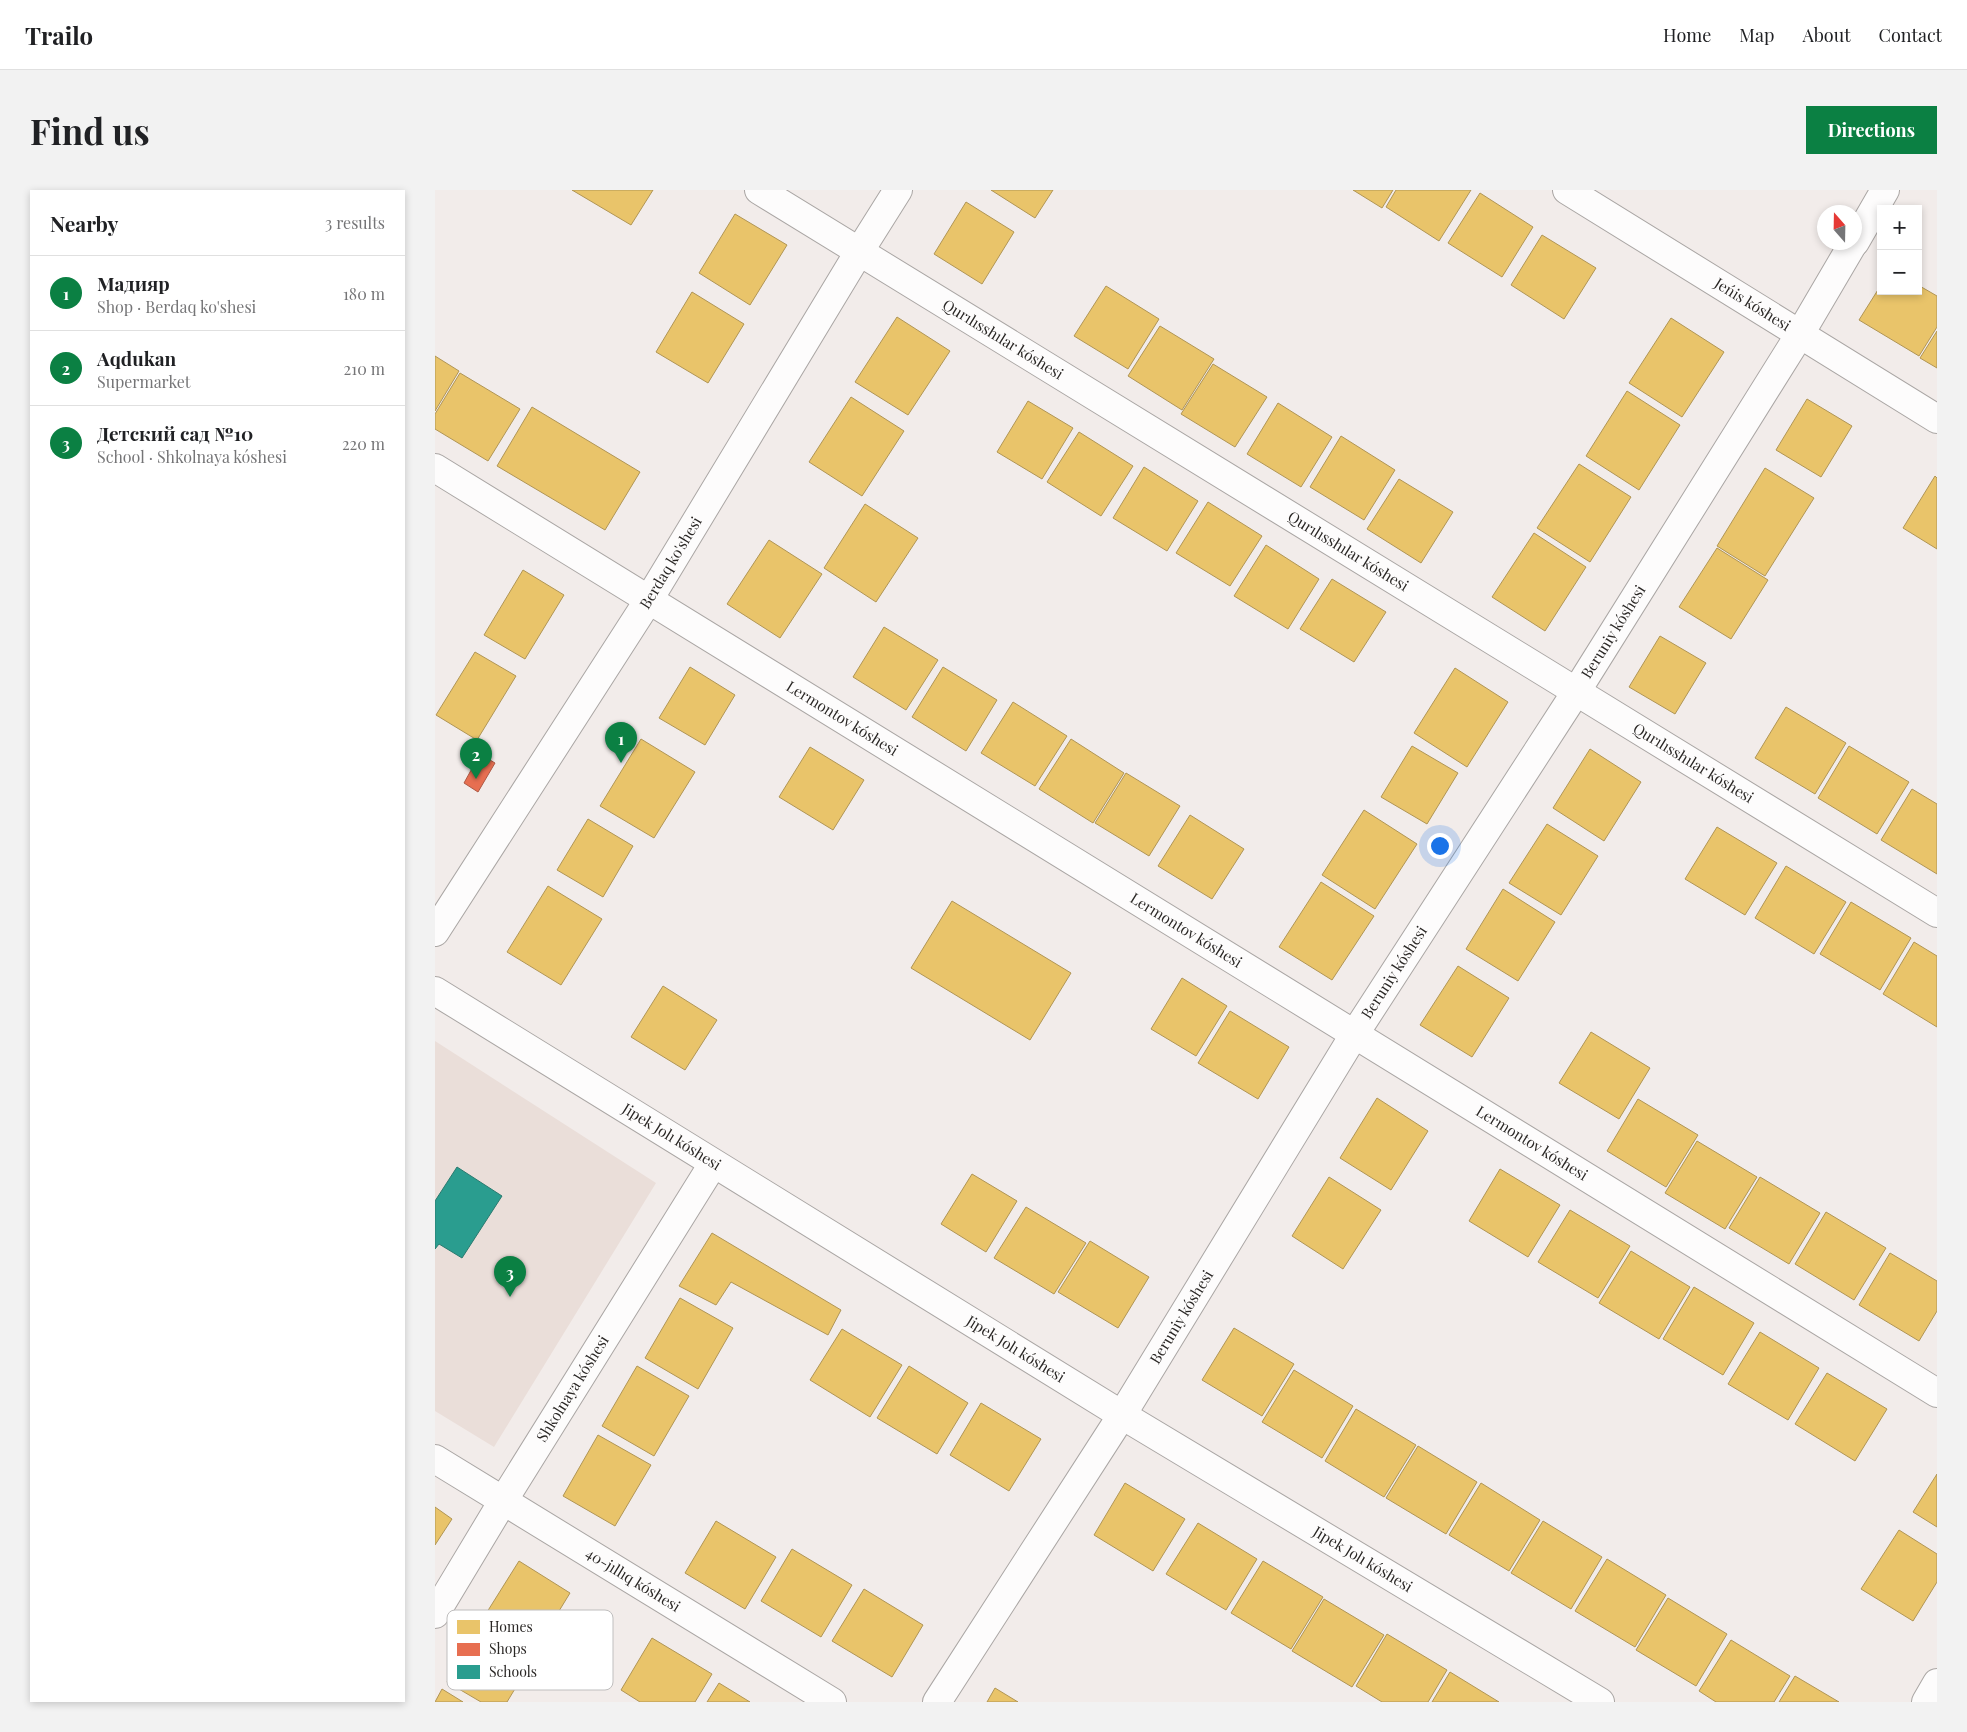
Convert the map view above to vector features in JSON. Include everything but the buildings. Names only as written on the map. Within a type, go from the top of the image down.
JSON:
[{"type":"street","name":"Qurılısshılar kóshesi","points":[[759,190],[1937,913]]},
{"type":"street","name":"Berdaq ko'shesi","points":[[435,932],[648,601],[898,190]]},
{"type":"street","name":"Jeńis kóshesi","points":[[1567,190],[1937,419]]},
{"type":"street","name":"Beruniy kóshesi","points":[[1862,229],[1885,190]]},
{"type":"street","name":"Beruniy kóshesi","points":[[937,1702],[1122,1415],[1354,1035],[1576,692],[1800,334],[1849,250]]},
{"type":"street","name":"Lermontov kóshesi","points":[[435,468],[648,601],[1937,1393]]},
{"type":"street","name":"Jipek Jolı kóshesi","points":[[435,991],[1122,1415],[1600,1702]]},
{"type":"street","name":"Shkolnaya kóshesi","points":[[435,1614],[503,1501],[713,1164]]},
{"type":"street","name":"40-jıllıq kóshesi","points":[[435,1459],[832,1702]]},
{"type":"street","points":[[1926,1702],[1937,1684]]},
{"type":"shaded area","points":[[435,1041],[656,1183],[494,1447],[435,1411]]},
{"type":"place","name":"Мадияр","points":[[621,763]]},
{"type":"place","name":"Aqdukan","points":[[476,779]]},
{"type":"place","name":"Детский сад №10","points":[[510,1297]]}]
